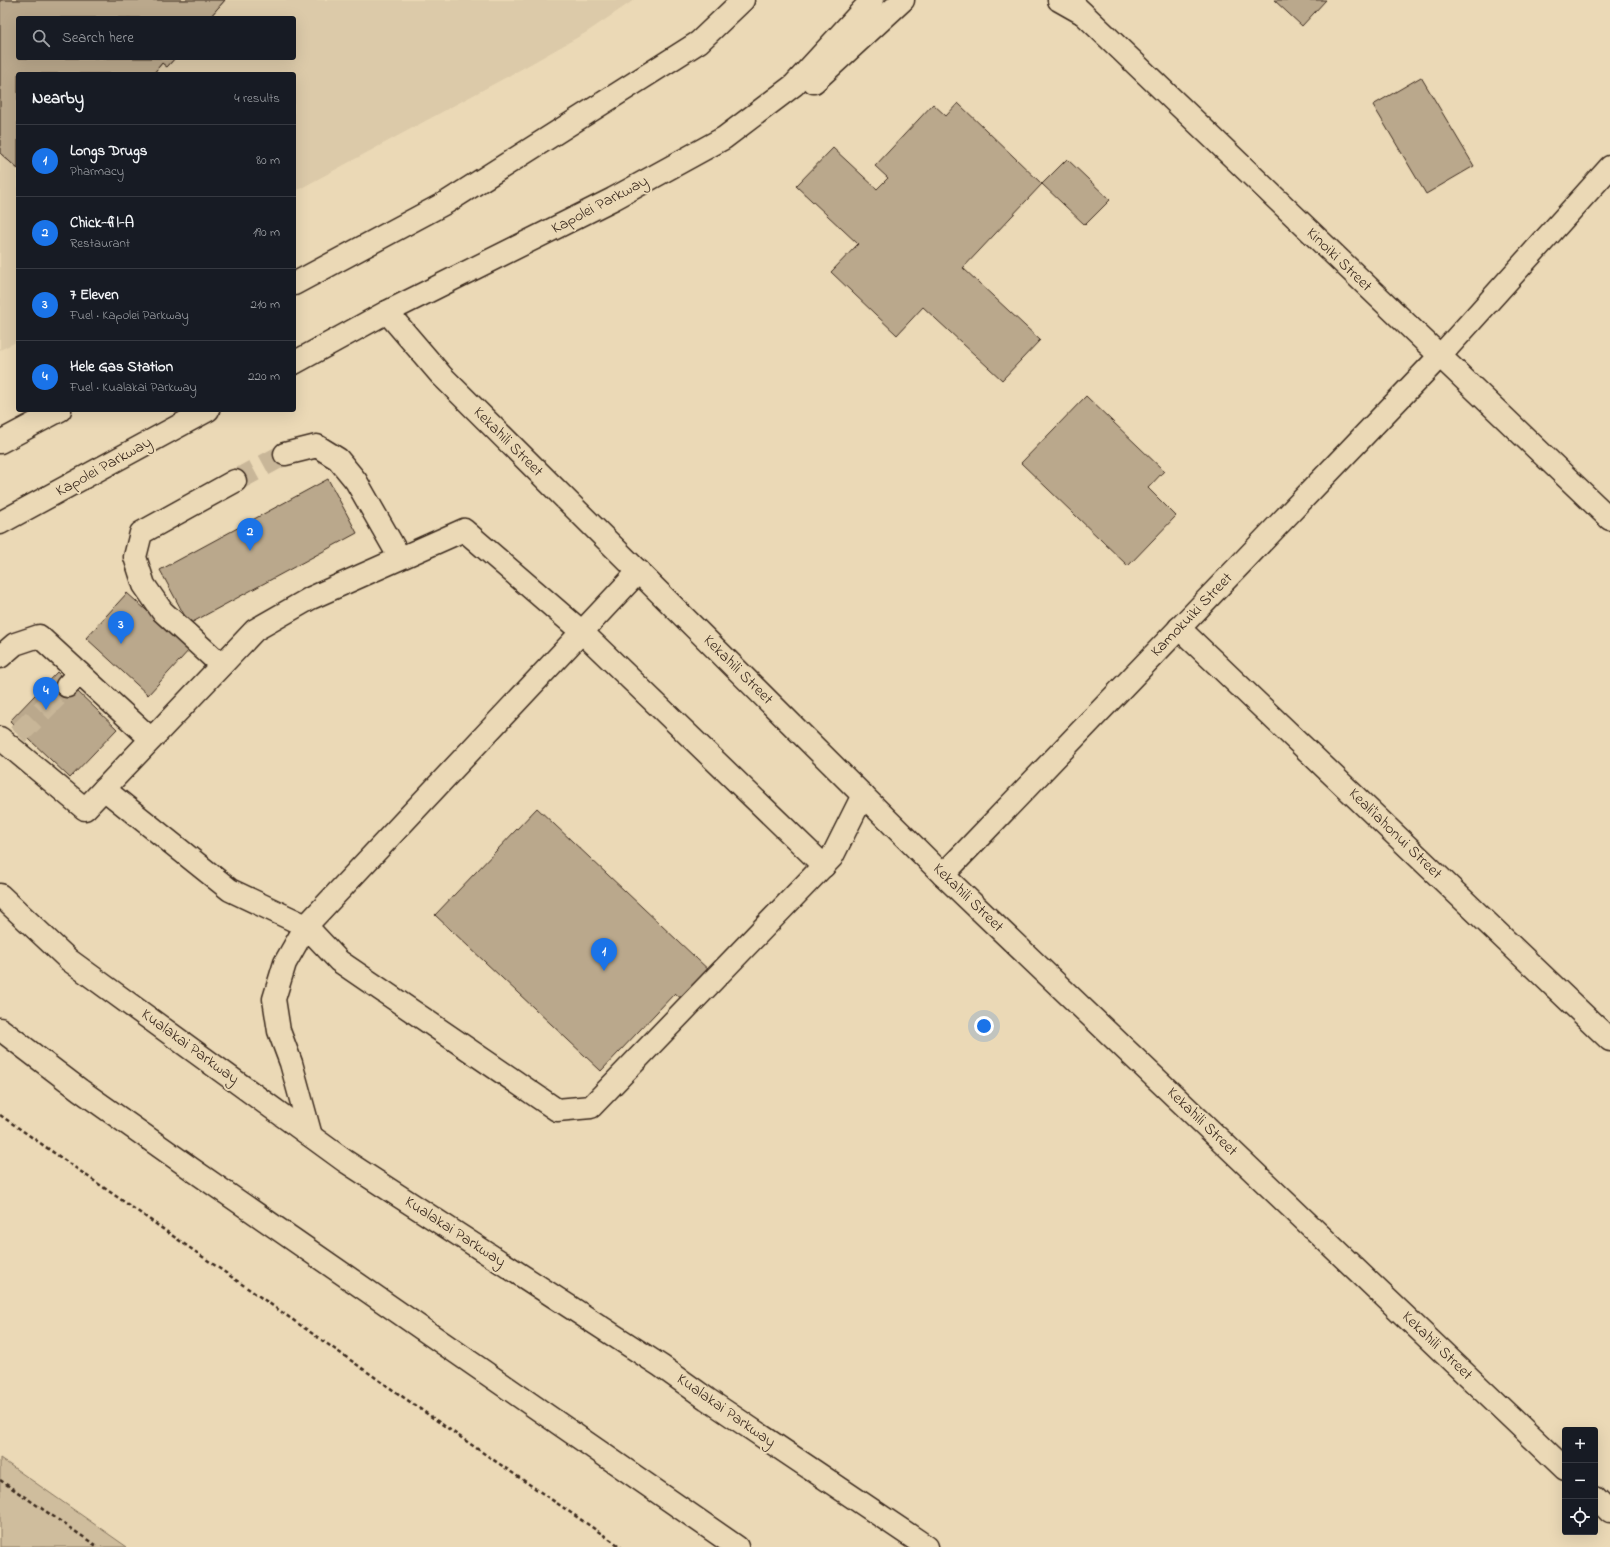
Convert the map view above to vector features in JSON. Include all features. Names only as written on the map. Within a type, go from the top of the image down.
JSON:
[{"type":"main road","points":[[296,283],[454,198],[699,42],[743,0]]},
{"type":"main road","name":"Kapolei Parkway","points":[[296,362],[388,312],[613,199],[724,138],[794,85],[872,0]]},
{"type":"main road","points":[[724,138],[793,102],[903,0]]},
{"type":"main road","name":"Kinoiki Street","points":[[1059,0],[1075,4],[1610,519]]},
{"type":"main road","name":"Kamokuiki Street","points":[[943,875],[1440,356],[1610,167]]},
{"type":"main road","name":"Kekahili Street","points":[[388,312],[441,375],[943,875],[1562,1466]]},
{"type":"main road","points":[[0,442],[56,412]]},
{"type":"main road","name":"Kapolei Parkway","points":[[0,524],[204,412]]},
{"type":"main road","points":[[285,454],[317,446],[338,459],[356,481],[400,558]]},
{"type":"main road","points":[[221,666],[162,611],[144,585],[135,557],[141,533],[235,481]]},
{"type":"main road","points":[[9,740],[85,809],[255,630],[311,598],[464,530],[582,632],[824,866]]},
{"type":"main road","points":[[311,1136],[291,1063],[279,1031],[274,999],[285,963],[306,926],[639,571]]},
{"type":"main road","name":"Keali'iahonui Street","points":[[1179,628],[1610,1040]]},
{"type":"main road","points":[[0,657],[15,644],[39,636],[73,679],[151,739]]},
{"type":"main road","points":[[104,789],[230,890],[306,926],[339,961],[557,1110],[591,1107],[832,857],[863,795]]},
{"type":"main road","name":"Kualakai Parkway","points":[[0,895],[69,960],[345,1160],[661,1366],[707,1399],[927,1547]]},
{"type":"main road","points":[[0,1029],[80,1090],[199,1174],[737,1547]]},
{"type":"main road","points":[[1597,1499],[1610,1512]]},
{"type":"path","points":[[0,1115],[476,1448],[621,1547]]},
{"type":"path","points":[[0,1480],[98,1547]]},
{"type":"shaded area","points":[[0,0],[634,0],[587,32],[527,66],[296,191],[296,72],[16,72],[16,342],[0,350]]},
{"type":"shaded area","points":[[0,1458],[127,1547],[0,1547]]},
{"type":"building","points":[[0,0],[225,0],[211,16],[16,16],[16,60],[173,60],[167,67],[162,63],[155,72],[16,72],[16,167],[0,153]]},
{"type":"building","points":[[0,0],[225,0],[211,16],[16,16],[16,60],[173,60],[167,67],[162,63],[155,72],[16,72],[16,167],[0,153]]},
{"type":"building","points":[[1274,0],[1326,0],[1302,26]]},
{"type":"building","points":[[1421,77],[1474,166],[1426,194],[1373,105]]},
{"type":"building","points":[[958,103],[1042,184],[963,268],[1040,340],[1002,380],[923,307],[897,335],[831,272],[858,244],[796,186],[833,148],[877,189],[888,178],[875,166],[933,104],[946,116]]},
{"type":"building","points":[[1067,159],[1110,200],[1085,225],[1042,184]]},
{"type":"building","points":[[1086,396],[1164,471],[1148,488],[1176,516],[1128,566],[1021,463]]},
{"type":"building","points":[[328,479],[357,533],[189,624],[160,570]]},
{"type":"building","points":[[127,593],[190,649],[148,695],[86,638]]},
{"type":"building","points":[[57,672],[117,729],[70,778],[10,721]]},
{"type":"building","points":[[537,808],[713,974],[686,1003],[675,993],[601,1071],[435,915]]},
{"type":"tunnel","points":[[235,481],[285,454]]},
{"type":"tunnel","points":[[18,735],[67,686]]},
{"type":"place","name":"Chick-fil-A","points":[[250,551]]},
{"type":"place","name":"7 Eleven","points":[[121,644]]},
{"type":"place","name":"Hele Gas Station","points":[[46,710]]},
{"type":"place","name":"Longs Drugs","points":[[604,971]]}]
